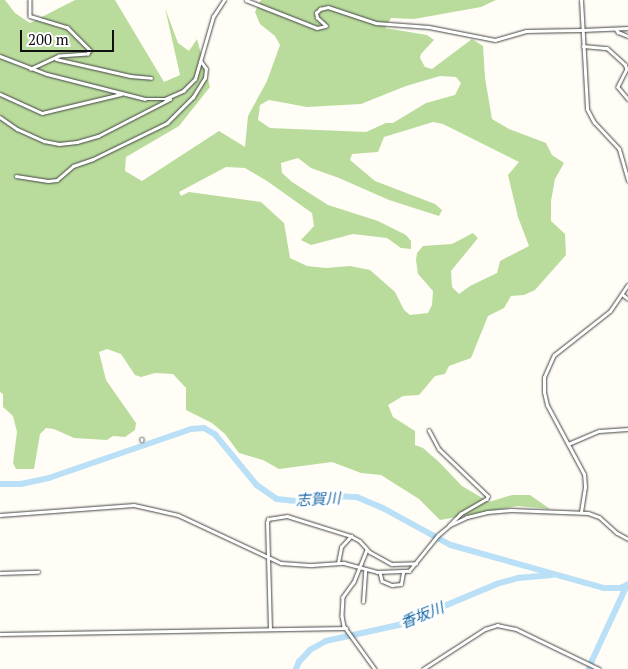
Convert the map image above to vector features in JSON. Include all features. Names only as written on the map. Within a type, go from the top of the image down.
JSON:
[{"type":"street","points":[[30,0],[30,16],[67,27],[90,50],[88,54],[61,56],[31,69]]},
{"type":"street","points":[[0,117],[17,129],[44,141],[59,144],[77,142],[103,133],[165,102],[192,84],[201,62],[213,17],[224,0]]},
{"type":"street","points":[[246,0],[317,28],[325,27],[326,24],[317,18],[316,13],[320,9],[328,7],[376,23],[429,28],[495,40],[533,31],[628,28]]},
{"type":"street","points":[[582,0],[587,109],[594,122],[619,148],[628,181]]},
{"type":"street","points":[[616,29],[618,32],[628,36]]},
{"type":"street","points":[[583,46],[607,48],[625,64],[627,69],[618,87],[628,99]]},
{"type":"street","points":[[0,56],[31,69],[122,93],[150,99],[171,97]]},
{"type":"street","points":[[54,59],[130,76],[151,78]]},
{"type":"street","points":[[16,176],[48,181],[57,180],[74,166],[93,159],[167,123],[193,98],[205,78],[206,68],[201,62]]},
{"type":"street","points":[[0,95],[42,113],[122,93]]},
{"type":"street","points":[[581,512],[585,494],[585,478],[549,410],[544,396],[543,383],[547,367],[557,352],[604,317],[622,295],[628,284]]},
{"type":"street","points":[[622,295],[628,299]]},
{"type":"street","points":[[0,515],[83,507],[134,505],[178,515],[268,557],[291,564],[338,563],[365,570],[403,573],[410,571],[438,535],[460,514],[488,498],[440,449],[429,430]]},
{"type":"street","points":[[568,444],[599,431],[628,430]]},
{"type":"street","points":[[450,525],[480,514],[500,510],[581,512],[599,517],[617,533],[628,539]]},
{"type":"street","points":[[270,628],[268,519],[287,516],[352,536],[360,541],[367,550],[392,564],[417,563]]},
{"type":"street","points":[[338,563],[341,547],[352,536]]},
{"type":"street","points":[[367,550],[354,582],[342,599],[342,621],[375,669]]},
{"type":"street","points":[[363,602],[365,570]]},
{"type":"street","points":[[0,573],[38,572]]},
{"type":"street","points":[[380,572],[382,581],[392,585],[401,584],[403,573]]},
{"type":"street","points":[[423,669],[482,631],[497,625],[516,629],[599,669]]},
{"type":"street","points":[[0,634],[270,628],[347,629]]},
{"type":"green space","points":[[0,0],[5,0],[15,13],[30,23],[75,0],[115,0],[164,82],[180,75],[165,8],[178,43],[189,51],[197,39],[210,87],[179,126],[126,157],[125,171],[142,181],[219,131],[245,147],[248,116],[267,81],[280,45],[275,36],[260,24],[255,12],[261,0],[496,0],[481,7],[414,19],[391,18],[385,28],[427,35],[434,40],[421,54],[420,58],[425,67],[432,69],[472,39],[483,46],[485,78],[492,119],[509,129],[546,143],[552,155],[564,163],[555,179],[551,201],[551,221],[565,234],[566,255],[535,290],[524,295],[511,296],[504,308],[488,316],[471,358],[449,366],[445,374],[435,376],[419,395],[403,396],[388,405],[393,417],[415,431],[415,445],[423,448],[462,486],[489,502],[512,495],[530,495],[550,509],[518,506],[440,520],[419,499],[381,475],[361,473],[332,462],[279,469],[263,460],[239,453],[225,434],[212,423],[186,410],[186,388],[173,374],[155,373],[141,377],[135,375],[121,354],[107,349],[99,352],[106,380],[136,423],[135,430],[125,437],[113,436],[107,440],[74,438],[54,429],[46,428],[40,434],[34,469],[16,469],[13,463],[17,432],[13,416],[3,407],[3,394],[0,392]],"holes":[[[440,76],[456,77],[461,83],[455,95],[426,103],[393,123],[386,123],[366,132],[270,128],[258,120],[260,105],[269,100],[307,107],[361,104],[406,86]],[[433,122],[443,124],[519,162],[508,175],[518,217],[529,246],[500,261],[497,273],[470,286],[459,294],[452,287],[451,271],[478,238],[473,233],[452,244],[423,246],[417,253],[416,260],[418,274],[433,291],[432,305],[428,313],[410,315],[404,310],[395,292],[370,270],[350,266],[326,268],[307,266],[290,258],[284,223],[261,202],[189,192],[181,196],[179,192],[226,167],[245,168],[312,213],[314,226],[301,240],[311,245],[353,234],[387,238],[401,248],[411,249],[411,241],[406,235],[378,221],[328,205],[292,182],[282,173],[281,163],[298,158],[311,168],[389,200],[439,216],[442,210],[435,204],[375,181],[350,160],[352,154],[378,152],[384,137]]]},
{"type":"waterway","name":"志賀川","points":[[0,484],[21,484],[49,478],[191,429],[204,428],[215,434],[257,485],[277,499],[296,501],[336,496],[357,497],[383,508],[451,545],[604,588],[620,588],[628,585]]},
{"type":"waterway","name":"香坂川","points":[[296,669],[299,662],[310,650],[326,641],[399,625],[497,584],[518,578],[552,575]]},
{"type":"waterway","points":[[591,663],[627,585]]}]
